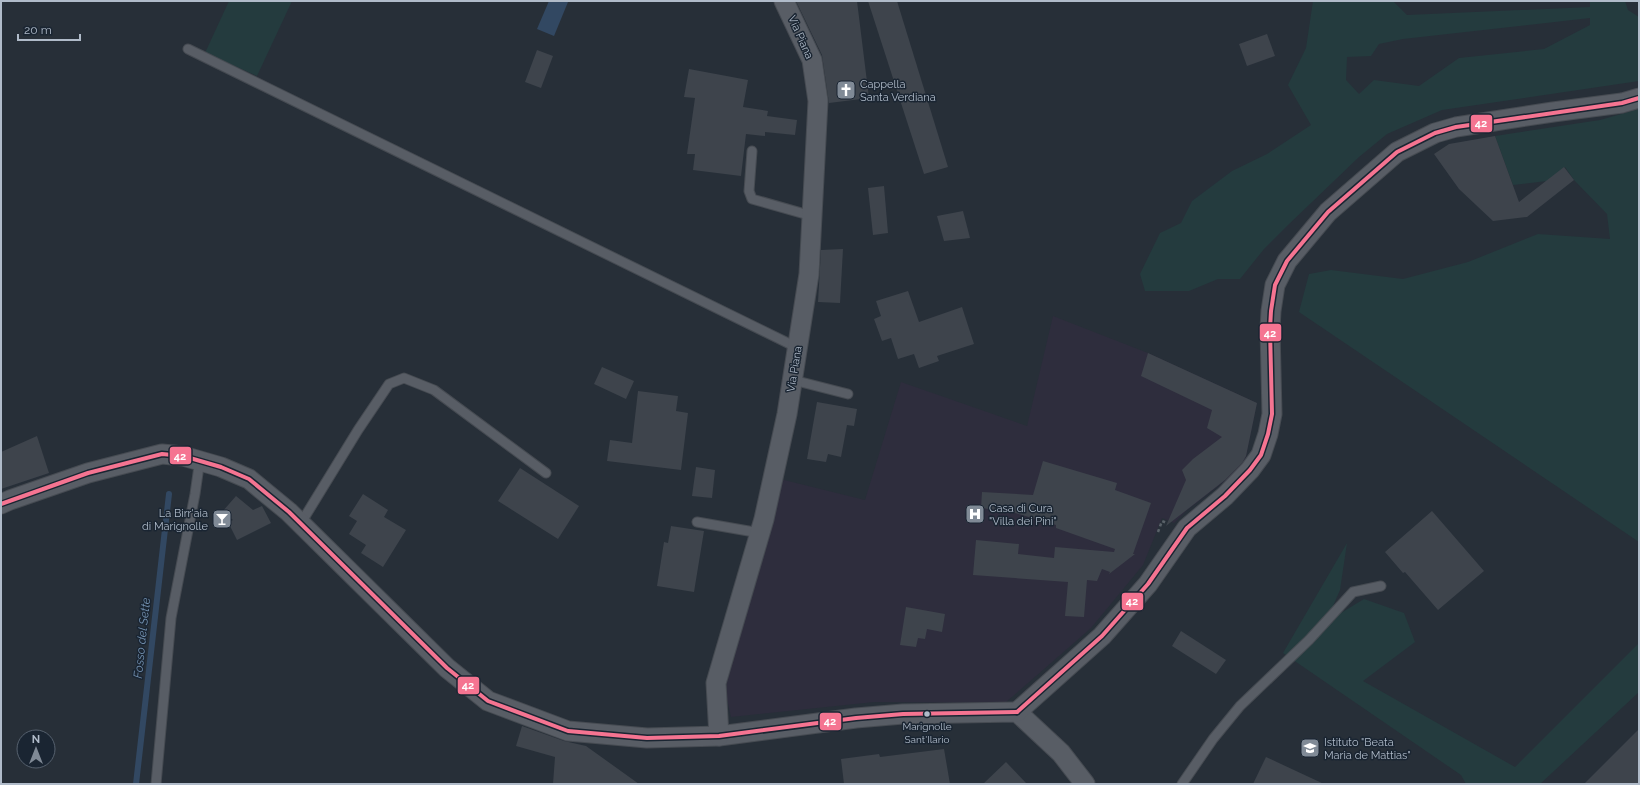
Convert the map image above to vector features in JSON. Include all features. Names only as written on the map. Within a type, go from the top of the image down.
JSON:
[{"type":"street","name":"Via Piana","points":[[719,736],[716,683],[760,532],[787,414],[809,274],[818,101],[812,60],[784,1]]},
{"type":"street","points":[[1,504],[88,473],[162,454],[200,459],[249,479],[289,512],[447,668],[488,701],[568,731],[647,738],[719,736],[856,718],[903,714],[1017,712],[1102,636],[1148,584],[1187,528],[1225,496],[1250,470],[1261,454],[1268,434],[1272,414],[1270,330],[1275,285],[1287,261],[1328,212],[1397,152],[1435,133],[1464,126],[1622,103],[1639,98]]},
{"type":"street","points":[[1017,712],[1061,753],[1085,784]]},
{"type":"lane","points":[[188,50],[798,348]]},
{"type":"lane","points":[[752,152],[749,191],[752,199],[812,216]]},
{"type":"lane","points":[[301,523],[358,430],[389,384],[404,378],[434,390],[546,473]]},
{"type":"lane","points":[[792,380],[848,394]]},
{"type":"lane","points":[[156,784],[171,618],[195,494],[200,459]]},
{"type":"lane","points":[[697,522],[760,532]]},
{"type":"lane","points":[[1182,784],[1213,739],[1240,706],[1309,640],[1353,592],[1381,586]]},
{"type":"shaded area","points":[[549,1],[568,2],[554,36],[537,29]]},
{"type":"shaded area","name":"Casa di Cura \"Villa dei Pini\"","points":[[1053,316],[1148,353],[1257,403],[1246,457],[1240,469],[1186,511],[1174,523],[1162,518],[1143,565],[1091,628],[1005,703],[874,702],[731,717],[725,691],[776,478],[865,500],[901,382],[1027,426]]},
{"type":"green space","points":[[229,1],[292,1],[257,76],[205,53]]},
{"type":"green space","points":[[1313,1],[1393,1],[1407,15],[1590,7],[1590,1],[1625,1],[1628,10],[1639,17],[1639,81],[1442,110],[1387,134],[1359,157],[1264,249],[1240,279],[1218,279],[1189,291],[1145,291],[1140,274],[1160,233],[1181,223],[1192,201],[1232,171],[1267,154],[1311,125],[1288,85],[1306,48]],"holes":[[[1590,18],[1590,25],[1544,49],[1459,58],[1419,86],[1374,80],[1359,94],[1346,80],[1347,57],[1371,56],[1379,44],[1403,39]]]},
{"type":"green space","points":[[1639,109],[1639,542],[1299,312],[1309,274],[1331,270],[1403,279],[1468,262],[1538,234],[1610,239],[1607,214],[1574,180],[1565,167],[1547,181],[1513,185],[1495,136],[1600,120]]},
{"type":"green space","points":[[1347,543],[1340,590],[1326,622],[1364,599],[1404,613],[1415,642],[1363,681],[1515,767],[1639,643],[1639,692],[1540,784],[1466,784],[1461,775],[1283,653]]},
{"type":"building","points":[[796,1],[857,1],[869,98],[829,103],[822,55]]},
{"type":"building","points":[[868,1],[897,1],[948,167],[924,174]]},
{"type":"building","points":[[1267,34],[1275,56],[1247,66],[1239,44]]},
{"type":"building","points":[[537,50],[553,56],[541,88],[525,82]]},
{"type":"building","points":[[689,69],[748,80],[743,107],[768,111],[767,116],[797,120],[795,135],[765,132],[765,136],[746,134],[741,176],[693,170],[695,154],[687,154],[695,98],[684,97]]},
{"type":"building","points":[[1495,136],[1519,202],[1564,167],[1574,180],[1527,217],[1493,221],[1459,189],[1434,154],[1449,144]]},
{"type":"building","points":[[884,186],[888,233],[873,235],[868,188]]},
{"type":"building","points":[[963,211],[970,238],[944,241],[937,216]]},
{"type":"building","points":[[843,249],[840,303],[818,302],[821,250]]},
{"type":"building","points":[[908,291],[919,322],[962,307],[974,344],[937,356],[939,361],[919,368],[914,354],[898,359],[891,338],[882,341],[874,319],[881,316],[876,301]]},
{"type":"building","points":[[1148,353],[1257,403],[1246,456],[1242,463],[1225,480],[1166,526],[1186,480],[1182,470],[1193,459],[1222,437],[1207,428],[1212,410],[1141,376]]},
{"type":"building","points":[[602,367],[634,381],[626,399],[594,384]]},
{"type":"building","points":[[638,391],[678,396],[676,411],[688,413],[681,470],[607,461],[610,440],[632,443]]},
{"type":"building","points":[[817,402],[857,409],[854,426],[847,425],[841,457],[828,454],[826,462],[807,459]]},
{"type":"building","points":[[37,436],[49,473],[1,489],[1,452]]},
{"type":"building","points":[[1043,461],[1117,483],[1115,490],[1151,503],[1133,554],[1135,554],[1109,574],[1110,572],[1102,569],[1097,581],[1087,580],[1084,617],[1065,616],[1068,582],[973,575],[976,540],[1019,544],[1018,554],[1054,558],[1055,547],[1114,552],[1115,549],[1056,528],[1056,525],[1012,512],[981,508],[982,492],[1033,495]]},
{"type":"building","points":[[696,467],[715,470],[712,498],[692,496]]},
{"type":"building","points":[[520,468],[579,506],[558,539],[498,501]]},
{"type":"building","points":[[363,494],[388,510],[384,517],[406,530],[383,567],[361,553],[366,545],[349,534],[357,521],[349,516]]},
{"type":"building","points":[[236,496],[253,510],[262,506],[271,523],[237,540],[228,522],[233,520],[222,512]]},
{"type":"building","points":[[1432,511],[1484,571],[1438,610],[1405,572],[1403,573],[1385,552]]},
{"type":"building","points":[[671,526],[704,531],[694,592],[657,586],[664,542],[668,543]]},
{"type":"building","points":[[906,607],[945,614],[942,632],[927,629],[925,639],[918,638],[916,647],[900,645]]},
{"type":"building","points":[[1181,631],[1226,660],[1216,674],[1172,646]]},
{"type":"building","points":[[522,726],[564,741],[586,746],[639,784],[553,784],[555,757],[516,746]]},
{"type":"building","points":[[1639,729],[1639,784],[1584,784]]},
{"type":"building","points":[[944,749],[950,784],[844,784],[841,759],[879,754],[880,757]]},
{"type":"building","points":[[1266,757],[1324,784],[1253,784]]},
{"type":"building","points":[[1006,762],[1027,784],[983,784]]},
{"type":"waterway","name":"Fosso del Sette","points":[[136,784],[169,494]]},
{"type":"transit line","name":"42","points":[[1017,712],[1102,636],[1148,584],[1187,528],[1225,496],[1250,470],[1261,455],[1268,434],[1272,414],[1270,329],[1275,285],[1287,261],[1328,212],[1397,152],[1435,133],[1456,127],[1622,103],[1639,98]]},
{"type":"transit line","name":"42","points":[[1,504],[88,473],[162,454],[183,456],[221,467],[249,479],[289,512],[447,668],[488,701],[568,731],[647,738],[719,736],[856,718],[903,714],[1017,712]]},
{"type":"place","name":"Cappella Santa Verdiana","points":[[846,90]]},
{"type":"place","name":"Casa di Cura \"Villa dei Pini\"","points":[[975,514]]},
{"type":"place","name":"La Birr'aia di Marignolle","points":[[222,519]]},
{"type":"place","name":"Marignolle Sant'Ilario","points":[[927,714]]},
{"type":"place","name":"Istituto \"Beata Maria de Mattias\"","points":[[1310,748]]}]
